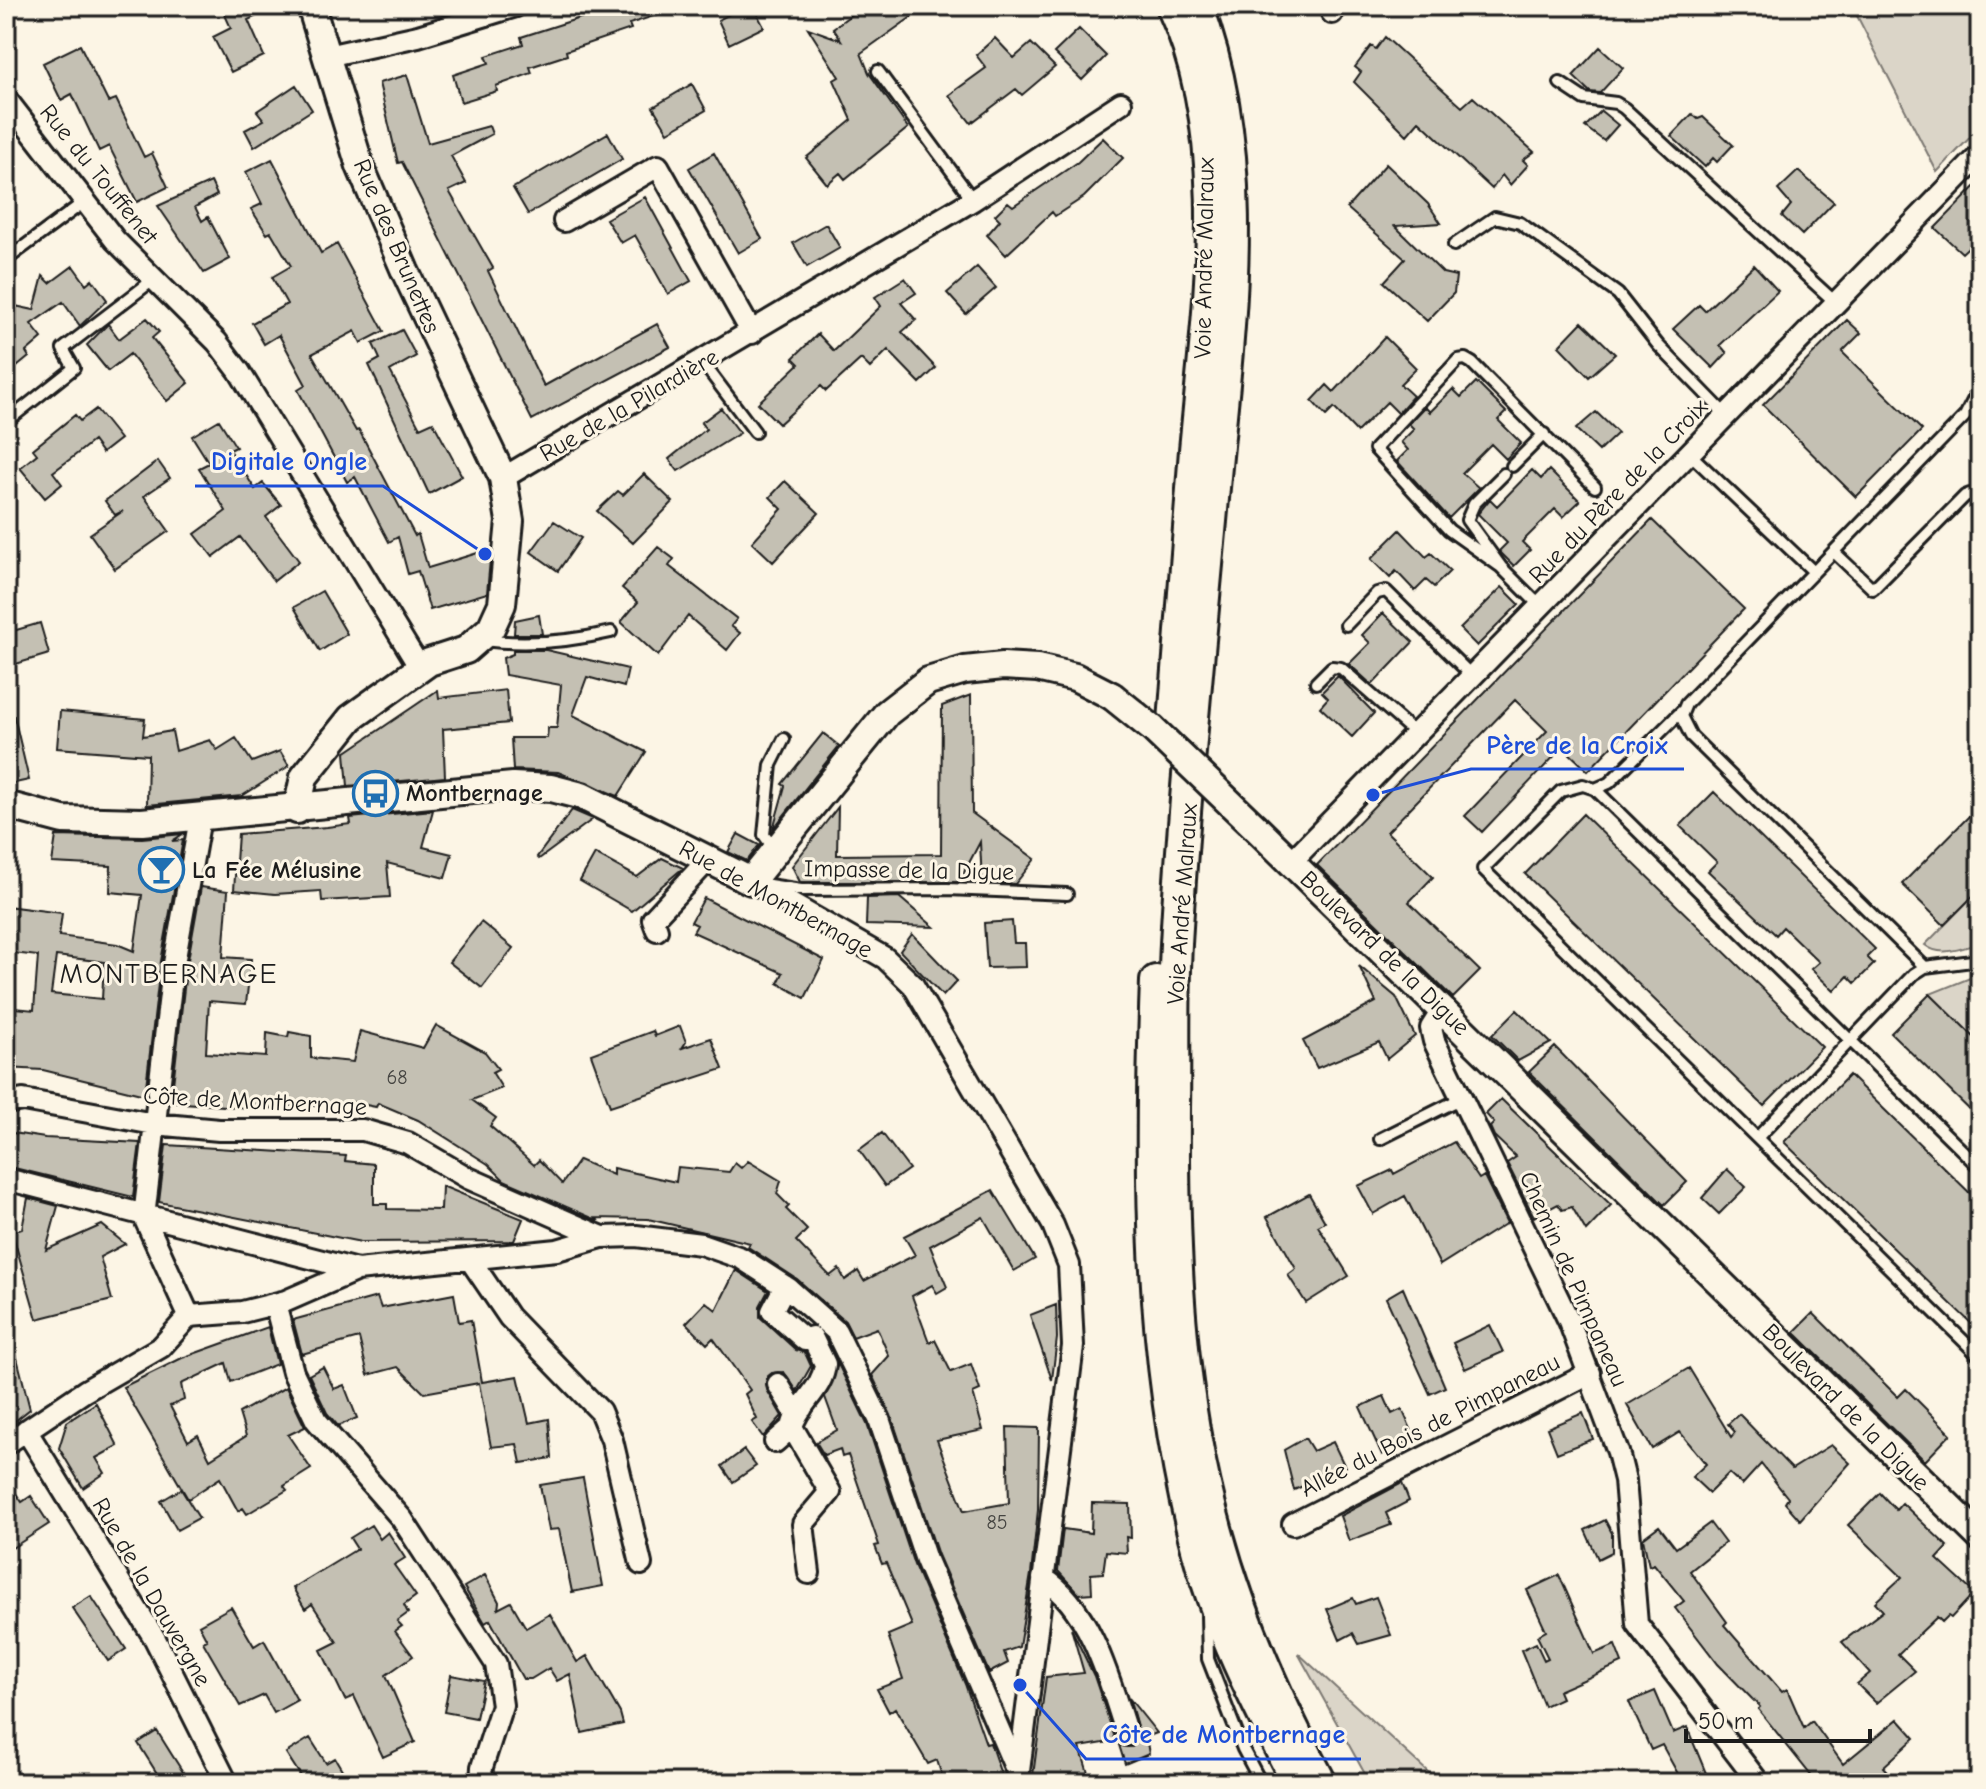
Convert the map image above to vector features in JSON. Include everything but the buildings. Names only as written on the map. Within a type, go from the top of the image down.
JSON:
[{"type":"main road","name":"Voie André Malraux","points":[[1172,6],[1193,68],[1203,119],[1209,161],[1210,248],[1157,933],[1151,1184],[1156,1304],[1170,1419],[1194,1539],[1224,1627],[1261,1713],[1298,1783]]},
{"type":"main road","name":"Voie André Malraux","points":[[1197,6],[1220,81],[1235,206],[1176,947],[1174,1181],[1181,1323],[1188,1392],[1215,1529],[1243,1615],[1279,1702],[1321,1783]]},
{"type":"street","name":"Rue des Brunettes","points":[[311,6],[360,166],[405,271],[503,478]]},
{"type":"street","points":[[327,56],[418,36],[516,6]]},
{"type":"street","name":"Rue du Touffenet","points":[[6,99],[84,202],[153,280],[217,342],[239,371],[420,668]]},
{"type":"street","name":"Rue de la Pilardière","points":[[503,478],[703,363],[973,200],[1121,103]]},
{"type":"street","name":"Rue du Père de la Croix","points":[[1291,862],[1980,155]]},
{"type":"street","points":[[564,221],[658,166],[752,333]]},
{"type":"street","points":[[297,810],[304,777],[336,735],[371,702],[420,668],[466,650],[481,640],[491,628],[502,604],[510,521],[503,478]]},
{"type":"street","name":"Boulevard de la Digue","points":[[751,881],[887,713],[928,681],[965,670],[1003,666],[1037,668],[1075,677],[1112,696],[1138,716],[1443,1009],[1980,1537]]},
{"type":"street","name":"Rue de Montbernage","points":[[6,805],[63,820],[142,822],[297,810],[513,786],[551,788],[582,796],[751,881],[885,958],[913,985],[1053,1225],[1069,1265],[1073,1346],[1020,1778]]},
{"type":"street","points":[[189,1316],[144,1217],[173,969],[200,818]]},
{"type":"street","points":[[650,926],[708,860]]},
{"type":"street","name":"Chemin de Pimpaneau","points":[[1443,1009],[1433,1023],[1432,1034],[1569,1321],[1623,1466],[1637,1624],[1759,1783]]},
{"type":"street","name":"Côte de Montbernage","points":[[6,1103],[23,1100],[154,1124],[219,1130],[363,1130],[408,1143],[468,1178],[602,1237],[636,1236],[701,1244],[741,1258],[785,1286],[836,1331],[879,1419],[926,1560],[1020,1778]]},
{"type":"street","points":[[6,1179],[357,1270]]},
{"type":"street","points":[[6,1444],[161,1347],[189,1316],[242,1312],[275,1304],[357,1270],[557,1250],[602,1237]]},
{"type":"street","points":[[471,1261],[500,1306],[600,1411],[612,1440],[641,1564]]},
{"type":"street","points":[[775,1442],[792,1427],[820,1383],[825,1364],[812,1337],[805,1340],[772,1311],[785,1286]]},
{"type":"street","points":[[275,1304],[293,1372],[316,1420],[402,1519],[496,1664],[502,1705],[482,1767],[481,1783]]},
{"type":"street","name":"Allée du Bois de Pimpaneau","points":[[1293,1524],[1590,1373]]},
{"type":"street","points":[[778,1384],[793,1409],[802,1408]]},
{"type":"street","points":[[792,1427],[830,1492],[803,1524],[809,1573]]},
{"type":"street","name":"Rue de la Dauvergne","points":[[26,1430],[155,1639],[227,1783]]},
{"type":"street","points":[[1043,1578],[1061,1589],[1103,1662],[1127,1735]]},
{"type":"lane","points":[[878,71],[973,200]]},
{"type":"lane","points":[[1560,83],[1584,99],[1624,108],[1836,303]]},
{"type":"lane","points":[[6,260],[84,202]]},
{"type":"lane","points":[[1454,245],[1495,217],[1520,223],[1618,294],[1658,345],[1727,416]]},
{"type":"lane","name":"Rue du Touffenet","points":[[6,422],[74,368],[63,349],[153,280]]},
{"type":"lane","points":[[1501,567],[1449,530],[1376,455],[1376,444],[1458,360],[1465,359],[1595,487]]},
{"type":"lane","points":[[703,363],[755,432]]},
{"type":"lane","points":[[1595,789],[1609,783],[1682,711],[1965,416],[1980,387]]},
{"type":"lane","points":[[1541,607],[1501,567],[1467,520],[1474,504],[1544,434]]},
{"type":"lane","points":[[1690,454],[1814,572]]},
{"type":"lane","points":[[1834,552],[1873,589],[1965,496],[1970,494],[1980,501]]},
{"type":"lane","points":[[1346,625],[1377,593],[1386,591],[1473,678]]},
{"type":"lane","points":[[481,640],[514,643],[577,640],[611,632]]},
{"type":"lane","points":[[1316,683],[1332,667],[1341,668],[1416,734]]},
{"type":"lane","points":[[1682,711],[1683,724],[1691,736],[1925,967]]},
{"type":"lane","points":[[777,852],[764,835],[771,765],[784,739]]},
{"type":"lane","points":[[1980,1168],[1595,789],[1583,785],[1561,791],[1483,869],[1980,1357]]},
{"type":"lane","name":"Impasse de la Digue","points":[[751,881],[801,890],[947,889],[1067,894]]},
{"type":"lane","points":[[1757,1138],[1914,974],[1925,967],[1980,960]]},
{"type":"lane","points":[[1380,1139],[1462,1098]]},
{"type":"lane","points":[[1194,1539],[1207,1620],[1208,1659],[1243,1749],[1261,1783]]},
{"type":"shaded area","points":[[1852,6],[1980,6],[1980,127],[1937,172]]},
{"type":"shaded area","points":[[1980,889],[1980,943],[1945,951],[1925,945]]},
{"type":"shaded area","points":[[1980,974],[1980,1043],[1930,994]]},
{"type":"shaded area","points":[[1298,1653],[1440,1783],[1370,1783]]},
{"type":"place","name":"Digitale Ongle","points":[[485,554]]},
{"type":"place","name":"Montbernage","points":[[375,793]]},
{"type":"place","name":"Père de la Croix","points":[[1373,795]]},
{"type":"place","name":"La Fée Mélusine","points":[[161,870]]},
{"type":"place","name":"Côte de Montbernage","points":[[1020,1685]]},
{"type":"district","name":"MONTBERNAGE","points":[[169,973]]}]
